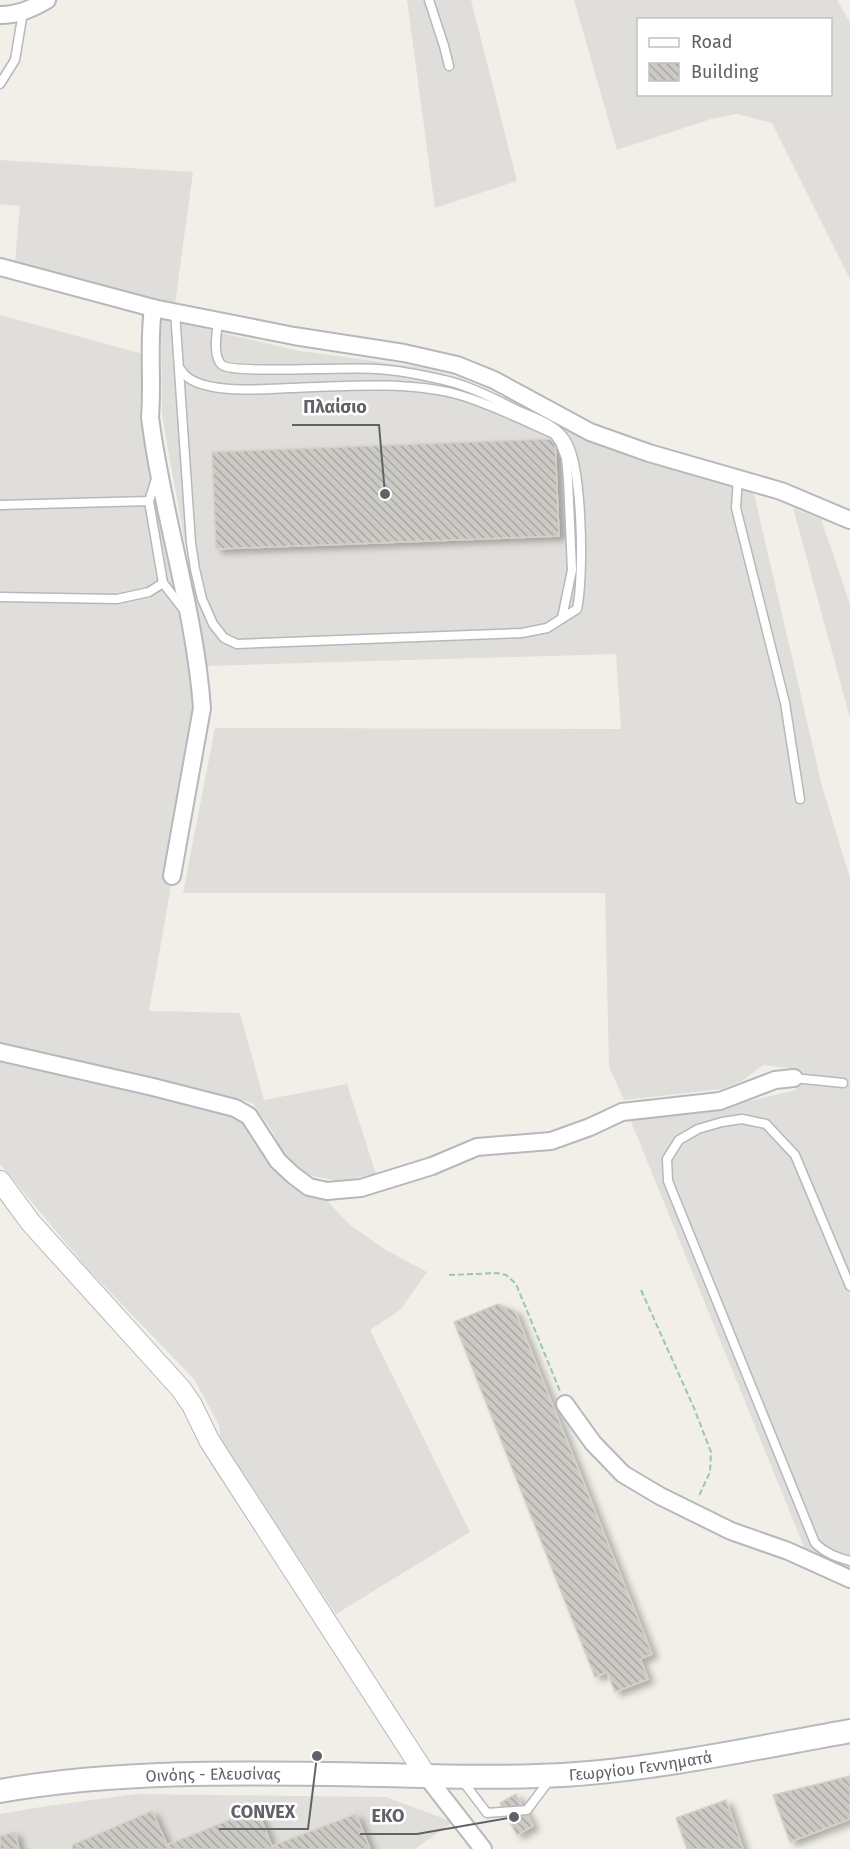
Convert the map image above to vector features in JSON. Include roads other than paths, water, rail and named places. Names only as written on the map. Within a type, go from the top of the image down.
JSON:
[{"type":"main road","name":"Γεωργίου Γεννηματά","points":[[427,1777],[553,1775],[636,1767],[850,1731]]},
{"type":"main road","name":"Οινόης - Ελευσίνας","points":[[0,1791],[113,1778],[189,1774],[427,1777]]},
{"type":"street","points":[[0,15],[23,12],[47,0]]},
{"type":"street","points":[[0,267],[153,308],[294,336],[404,353],[457,365],[494,380],[590,432],[649,453],[781,491],[850,520]]},
{"type":"street","points":[[153,308],[150,417],[187,613],[202,708],[171,876]]},
{"type":"street","points":[[0,1052],[236,1108],[249,1116],[278,1161],[293,1175],[309,1186],[327,1191],[361,1188],[432,1166],[477,1147],[551,1141],[569,1136],[622,1112],[720,1101],[762,1084],[794,1078]]},
{"type":"street","points":[[0,1181],[31,1223],[139,1342],[192,1405],[209,1440],[229,1472],[427,1777],[483,1849]]},
{"type":"street","points":[[565,1404],[593,1443],[623,1474],[660,1496],[731,1531],[789,1551],[850,1579]]},
{"type":"lane","points":[[429,0],[449,66]]},
{"type":"lane","points":[[0,84],[15,60],[23,12]]},
{"type":"lane","points":[[175,312],[191,543],[202,600],[213,624],[224,638],[237,644],[522,633],[547,628],[577,609],[580,594],[581,556],[576,467],[571,448],[565,438],[552,426],[450,381],[378,369],[225,367],[220,363],[216,352],[218,321]]},
{"type":"lane","points":[[180,367],[185,376],[197,383],[233,390],[408,387],[455,394],[554,434],[566,458],[572,570],[562,618]]},
{"type":"lane","points":[[159,470],[149,501],[163,584],[187,613]]},
{"type":"lane","points":[[738,477],[736,508],[785,703],[800,799]]},
{"type":"lane","points":[[0,505],[149,501]]},
{"type":"lane","points":[[0,597],[117,599],[148,592],[163,584]]},
{"type":"lane","points":[[794,1078],[843,1083]]},
{"type":"lane","points":[[850,1286],[795,1155],[766,1124],[742,1119],[722,1122],[698,1129],[679,1140],[667,1159],[668,1181],[711,1292],[815,1543],[821,1550],[850,1561]]},
{"type":"lane","points":[[459,1777],[487,1813],[527,1810],[553,1775]]},
{"type":"place","name":"Πλαίσιο","points":[[385,494]]},
{"type":"place","name":"CONVEX","points":[[317,1756]]},
{"type":"place","name":"EKO","points":[[514,1817]]}]
